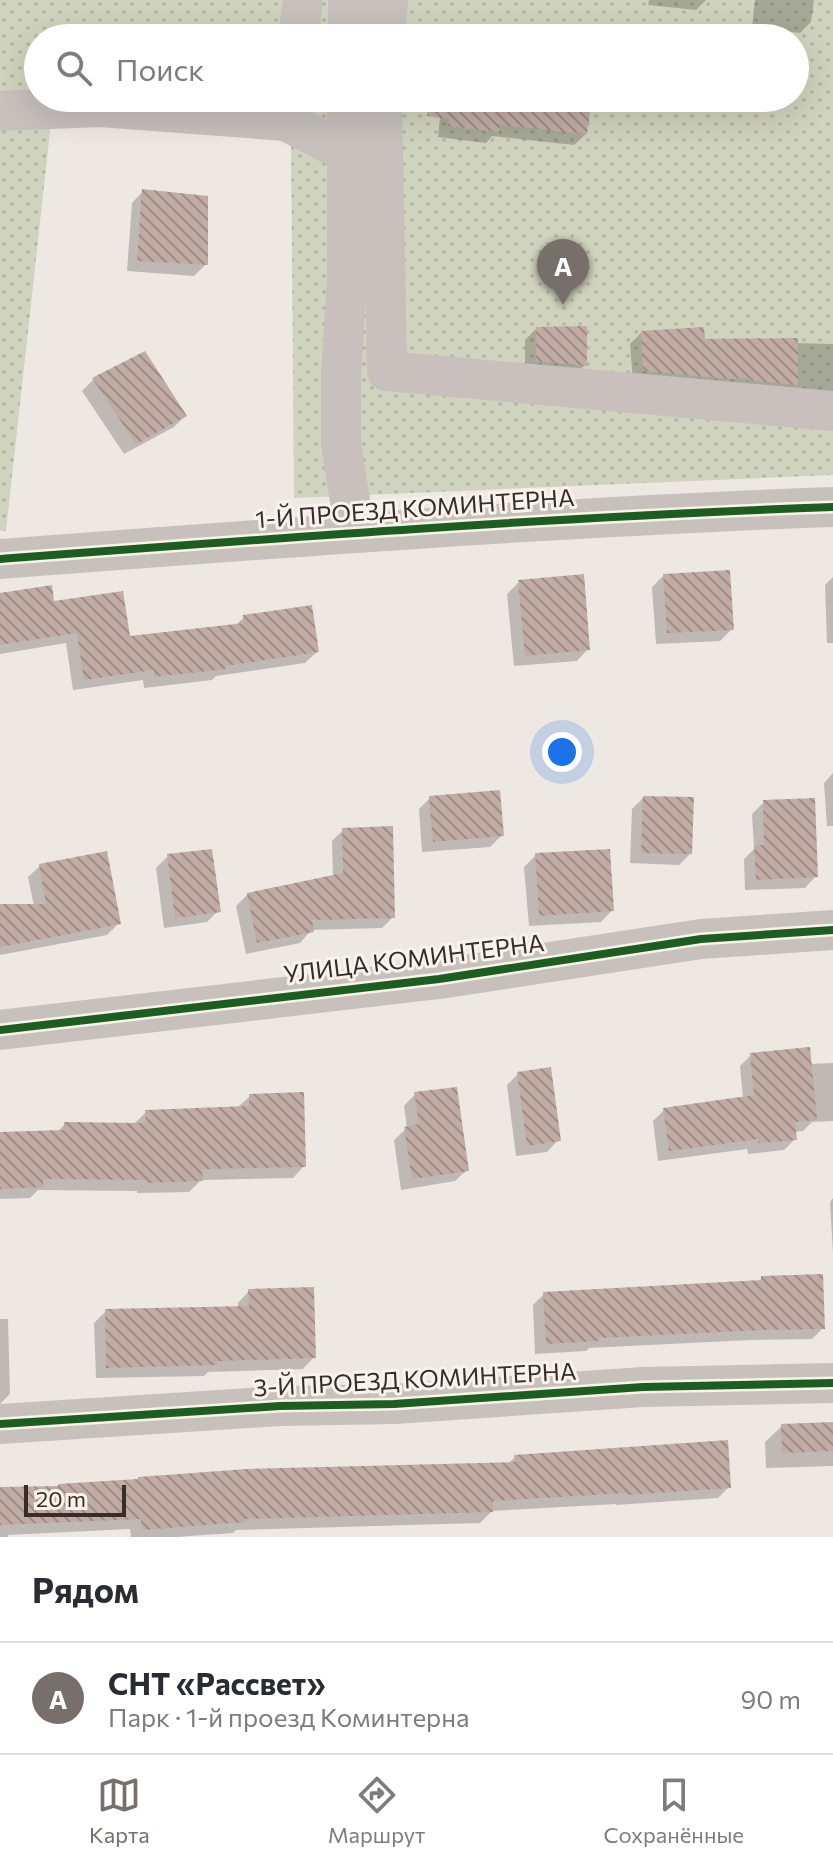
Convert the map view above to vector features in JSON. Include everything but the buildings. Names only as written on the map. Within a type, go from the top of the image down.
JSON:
[{"type":"street","points":[[300,24],[303,0]]},
{"type":"street","points":[[348,0],[348,24]]},
{"type":"street","points":[[386,24],[388,0]]},
{"type":"street","points":[[0,111],[24,110]]},
{"type":"street","points":[[292,112],[347,153]]},
{"type":"street","points":[[347,112],[347,281],[341,374],[341,444],[355,532]]},
{"type":"street","points":[[382,112],[387,371],[833,411]]},
{"type":"street","name":"1-Й ПРОЕЗД КОМИНТЕРНА","points":[[0,559],[355,532],[663,513],[833,507]]},
{"type":"street","name":"УЛИЦА КОМИНТЕРНА","points":[[0,1030],[439,979],[701,939],[833,930]]},
{"type":"street","name":"3-Й ПРОЕЗД КОМИНТЕРНА","points":[[0,1424],[280,1406],[394,1404],[643,1387],[833,1383]]},
{"type":"green space","points":[[0,0],[833,0],[833,475],[294,498],[291,136],[52,113],[6,531],[0,531]]},
{"type":"cycle path","points":[[0,559],[521,522],[833,507]]},
{"type":"cycle path","points":[[0,1030],[439,979],[701,939],[833,930]]},
{"type":"cycle path","points":[[0,1424],[280,1406],[394,1404],[643,1387],[833,1383]]},
{"type":"place","name":"СНТ «Рассвет»","points":[[563,305]]}]
